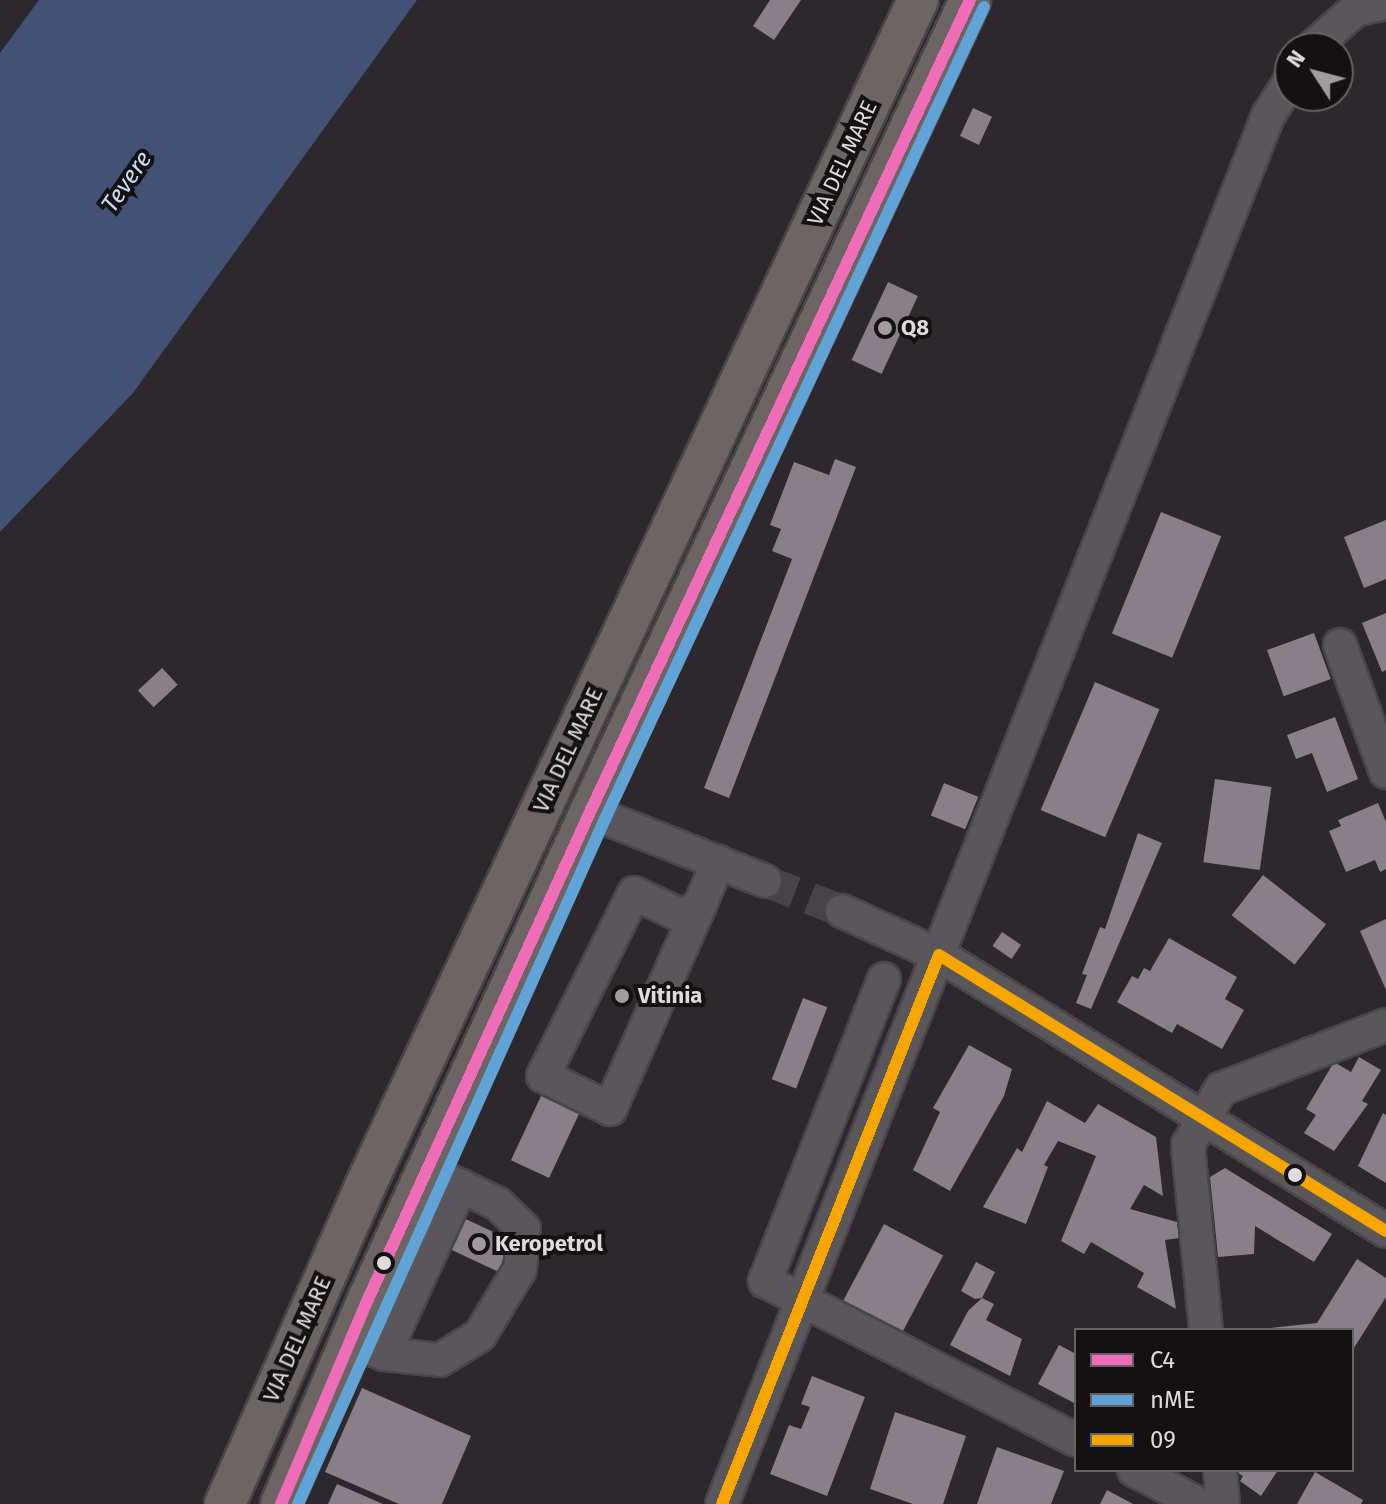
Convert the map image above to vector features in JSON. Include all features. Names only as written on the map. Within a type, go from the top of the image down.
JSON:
[{"type":"main road","name":"VIA DEL MARE","points":[[225,1504],[373,1168],[918,0]]},
{"type":"main road","points":[[281,1504],[367,1348],[444,1178],[590,812],[970,0]]},
{"type":"street","points":[[1330,32],[1355,10],[1386,3]]},
{"type":"street","points":[[722,1504],[1274,106]]},
{"type":"street","points":[[1340,645],[1386,772]]},
{"type":"street","points":[[590,812],[765,881]]},
{"type":"street","points":[[700,905],[684,917],[634,893],[543,1076],[610,1109],[700,905],[718,862]]},
{"type":"street","points":[[842,911],[939,955],[1386,1231]]},
{"type":"street","points":[[884,979],[765,1281],[805,1298],[1074,1439]]},
{"type":"street","points":[[1206,1328],[1188,1145],[1221,1089],[1386,1025]]},
{"type":"street","points":[[860,1040],[900,1055]]},
{"type":"street","points":[[367,1348],[440,1360],[480,1335],[520,1269],[524,1229],[498,1204],[444,1178]]},
{"type":"street","points":[[1138,1472],[1199,1504]]},
{"type":"street","points":[[1220,1472],[1223,1504]]},
{"type":"water","name":"Tevere","points":[[39,0],[417,0],[133,393],[0,532],[0,53]]},
{"type":"building","points":[[770,0],[801,0],[774,40],[753,26]]},
{"type":"building","points":[[973,108],[992,117],[979,145],[960,136]]},
{"type":"building","name":"Q8","points":[[888,282],[918,296],[882,374],[852,360]]},
{"type":"building","points":[[835,459],[856,467],[729,798],[704,788],[792,559],[772,551],[781,529],[770,525],[794,462],[829,475]]},
{"type":"building","points":[[1161,512],[1221,536],[1172,658],[1112,633]]},
{"type":"building","points":[[1386,520],[1386,579],[1364,588],[1344,537]]},
{"type":"building","points":[[1386,613],[1386,670],[1382,672],[1362,623]]},
{"type":"building","points":[[1314,633],[1331,679],[1284,696],[1267,650]]},
{"type":"building","points":[[162,668],[178,685],[154,707],[138,691]]},
{"type":"building","points":[[1095,682],[1159,709],[1105,837],[1041,810]]},
{"type":"building","points":[[1335,717],[1358,779],[1327,792],[1312,753],[1296,759],[1287,735]]},
{"type":"building","points":[[1215,779],[1271,787],[1260,870],[1203,862]]},
{"type":"building","points":[[944,783],[978,797],[965,829],[931,815]]},
{"type":"building","points":[[1378,803],[1386,822],[1386,869],[1380,872],[1375,860],[1346,872],[1329,831],[1341,826],[1338,820]]},
{"type":"building","points":[[1138,833],[1162,843],[1091,1009],[1076,1003],[1087,975],[1082,974],[1100,927],[1105,929]]},
{"type":"building","points":[[1263,875],[1326,924],[1295,964],[1232,915]]},
{"type":"building","points":[[1386,919],[1386,990],[1360,931]]},
{"type":"building","points":[[1002,932],[1021,945],[1012,959],[992,946]]},
{"type":"building","points":[[1169,938],[1237,977],[1225,999],[1244,1010],[1222,1049],[1177,1024],[1172,1033],[1117,1002],[1132,976],[1138,979],[1144,968],[1150,971]]},
{"type":"building","points":[[803,998],[827,1007],[796,1089],[772,1079]]},
{"type":"building","points":[[969,1045],[1012,1069],[1004,1096],[950,1191],[913,1170],[940,1112],[933,1108]]},
{"type":"building","points":[[1359,1057],[1381,1070],[1362,1101],[1368,1104],[1334,1151],[1304,1133],[1316,1115],[1306,1109],[1334,1062],[1351,1072]]},
{"type":"building","points":[[541,1096],[579,1114],[549,1178],[511,1160]]},
{"type":"building","points":[[1047,1101],[1085,1123],[1098,1104],[1156,1137],[1163,1196],[1144,1185],[1130,1209],[1177,1222],[1179,1238],[1165,1240],[1176,1309],[1137,1287],[1144,1273],[1091,1242],[1084,1254],[1061,1241],[1096,1156],[1058,1141],[1044,1165],[1048,1167],[1026,1224],[983,1207],[1017,1148],[1022,1152]]},
{"type":"building","points":[[1383,1113],[1386,1115],[1386,1183],[1358,1166]]},
{"type":"building","points":[[1225,1168],[1332,1234],[1314,1262],[1255,1226],[1254,1254],[1218,1257],[1210,1177]]},
{"type":"building","name":"Keropetrol","points":[[457,1215],[515,1242],[501,1273],[443,1246]]},
{"type":"building","points":[[884,1224],[943,1255],[901,1334],[842,1303]]},
{"type":"building","points":[[1357,1259],[1386,1278],[1386,1297],[1354,1348],[1354,1328],[1271,1328],[1317,1323]]},
{"type":"building","points":[[976,1262],[995,1272],[982,1298],[975,1299],[961,1291]]},
{"type":"building","points":[[982,1298],[994,1304],[986,1320],[1022,1339],[1010,1376],[950,1345],[968,1311]]},
{"type":"building","points":[[1059,1345],[1074,1353],[1074,1403],[1038,1384]]},
{"type":"building","points":[[812,1376],[865,1397],[827,1496],[770,1474],[789,1425],[801,1429],[810,1407],[801,1404]]},
{"type":"building","points":[[362,1388],[471,1436],[442,1504],[399,1504],[325,1472]]},
{"type":"building","points":[[895,1412],[966,1436],[943,1504],[913,1504],[870,1489]]},
{"type":"building","points":[[997,1447],[1064,1471],[1051,1504],[977,1504]]},
{"type":"building","points":[[1237,1472],[1277,1472],[1261,1496],[1240,1481],[1243,1476]]},
{"type":"building","points":[[1315,1472],[1363,1500],[1361,1504],[1297,1504]]},
{"type":"building","points":[[337,1484],[383,1504],[328,1504]]},
{"type":"building","points":[[1107,1490],[1133,1504],[1100,1504]]},
{"type":"tunnel","points":[[765,881],[842,911]]},
{"type":"transit line","name":"C4","points":[[281,1504],[369,1297],[590,812],[970,0]]},
{"type":"transit line","name":"nME","points":[[298,1504],[605,819],[984,7]]},
{"type":"transit line","name":"09","points":[[722,1504],[939,955],[1386,1231]]},
{"type":"place","name":"Q8","points":[[885,328]]},
{"type":"place","name":"Vitinia","points":[[622,996]]},
{"type":"place","name":"Keropetrol","points":[[479,1244]]}]
